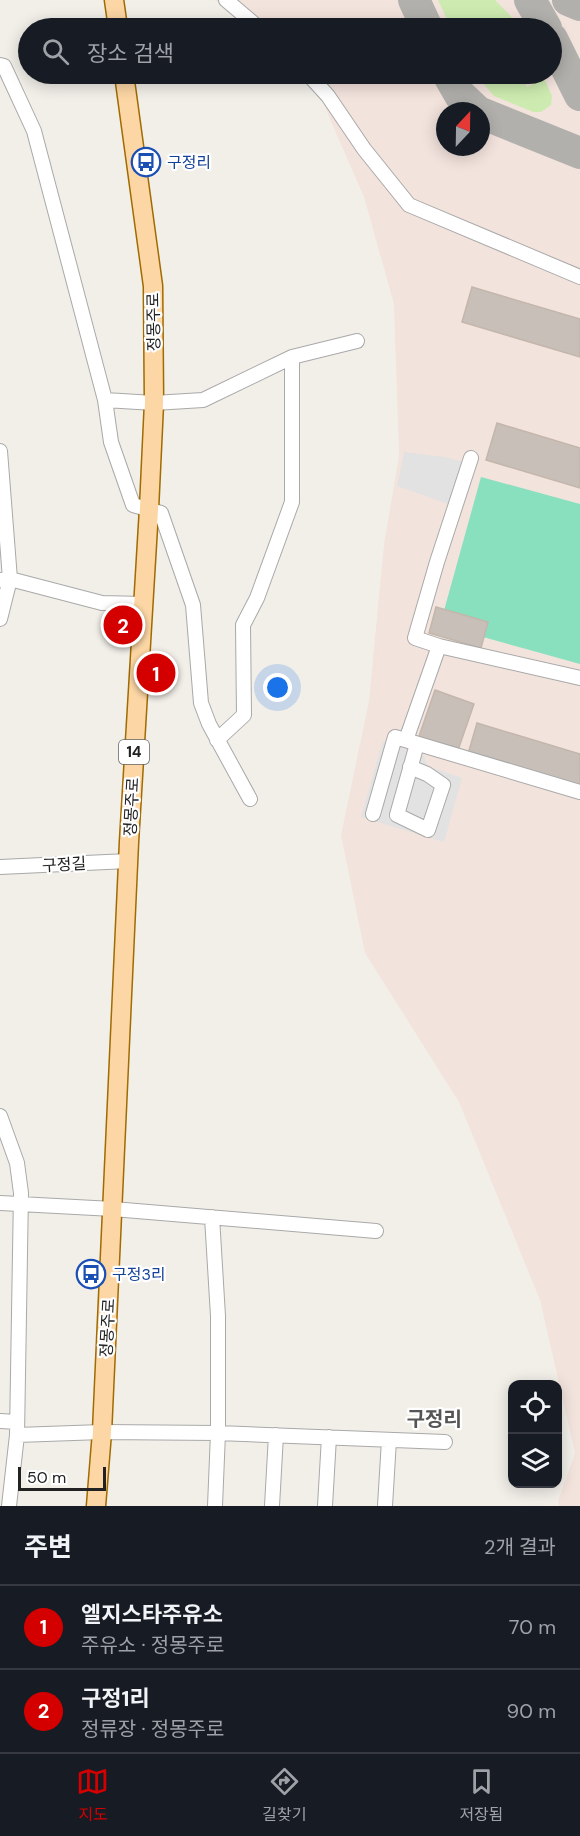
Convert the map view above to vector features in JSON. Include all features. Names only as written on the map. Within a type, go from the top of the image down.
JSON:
[{"type":"main road","points":[[114,0],[117,18]]},
{"type":"main road","name":"정몽주로","points":[[96,1506],[102,1432],[128,861],[154,403],[153,286],[125,84]]},
{"type":"street","points":[[226,0],[247,18]]},
{"type":"street","points":[[0,65],[4,66],[34,131],[105,400],[111,442],[133,505],[161,513],[193,605],[201,703],[209,724],[250,799]]},
{"type":"street","points":[[317,84],[328,96],[364,149],[410,205],[580,277]]},
{"type":"street","points":[[105,400],[154,403],[203,400],[292,357],[357,341]]},
{"type":"street","points":[[218,740],[244,715],[243,625],[257,598],[292,502],[292,357]]},
{"type":"street","points":[[0,451],[5,580],[0,619]]},
{"type":"street","points":[[471,458],[415,638],[439,646],[580,678]]},
{"type":"street","points":[[5,580],[102,603],[143,604]]},
{"type":"street","points":[[410,767],[427,774],[443,785],[428,830],[397,815],[410,767],[411,742],[439,646]]},
{"type":"street","points":[[373,814],[395,737],[580,792]]},
{"type":"street","name":"구정길","points":[[0,867],[128,861]]},
{"type":"street","points":[[0,1116],[17,1163],[21,1192],[17,1428],[9,1506]]},
{"type":"street","points":[[0,1203],[113,1209],[376,1231]]},
{"type":"street","points":[[212,1218],[218,1316],[218,1433],[215,1506]]},
{"type":"street","points":[[0,1421],[17,1428],[445,1442]]},
{"type":"street","points":[[272,1506],[276,1435]]},
{"type":"street","points":[[325,1506],[329,1437]]},
{"type":"street","points":[[385,1506],[389,1440]]},
{"type":"street","points":[[0,1496],[12,1479]]},
{"type":"shaded area","points":[[215,0],[580,0],[580,1506],[559,1506],[558,1501],[575,1453],[562,1396],[562,1380],[558,1380],[540,1300],[459,1102],[365,953],[341,835],[369,701],[384,544],[399,456],[394,304],[364,197],[320,96],[310,84],[562,84],[562,18],[237,18]]},
{"type":"shaded area","points":[[404,452],[445,457],[464,462],[451,505],[397,486]]},
{"type":"shaded area","points":[[383,741],[424,756],[428,766],[462,778],[444,842],[361,817]]},
{"type":"green space","points":[[438,0],[495,0],[512,18],[446,18]]},
{"type":"green space","points":[[484,84],[526,84],[527,87],[533,84],[547,84],[552,96],[551,105],[541,112],[533,112],[494,96]]},
{"type":"green space","points":[[481,477],[580,504],[580,664],[440,625]]},
{"type":"building","points":[[472,287],[580,319],[580,357],[462,322]]},
{"type":"building","points":[[497,423],[580,448],[580,488],[486,460]]},
{"type":"building","points":[[436,607],[488,622],[481,648],[429,633]]},
{"type":"building","points":[[435,690],[474,704],[457,753],[418,739]]},
{"type":"building","points":[[477,723],[580,754],[580,787],[468,754]]},
{"type":"taxiway","points":[[414,0],[422,18]]},
{"type":"taxiway","points":[[530,0],[540,18]]},
{"type":"taxiway","points":[[568,0],[580,5]]},
{"type":"taxiway","points":[[562,59],[580,95]]},
{"type":"taxiway","points":[[454,84],[467,102]]},
{"type":"taxiway","points":[[490,117],[580,153]]},
{"type":"place","name":"구정리","points":[[146,162]]},
{"type":"place","name":"구정1리","points":[[123,625]]},
{"type":"place","name":"엘지스타주유소","points":[[156,673]]},
{"type":"place","name":"구정3리","points":[[91,1274]]},
{"type":"district","name":"구정리","points":[[434,1419]]}]
